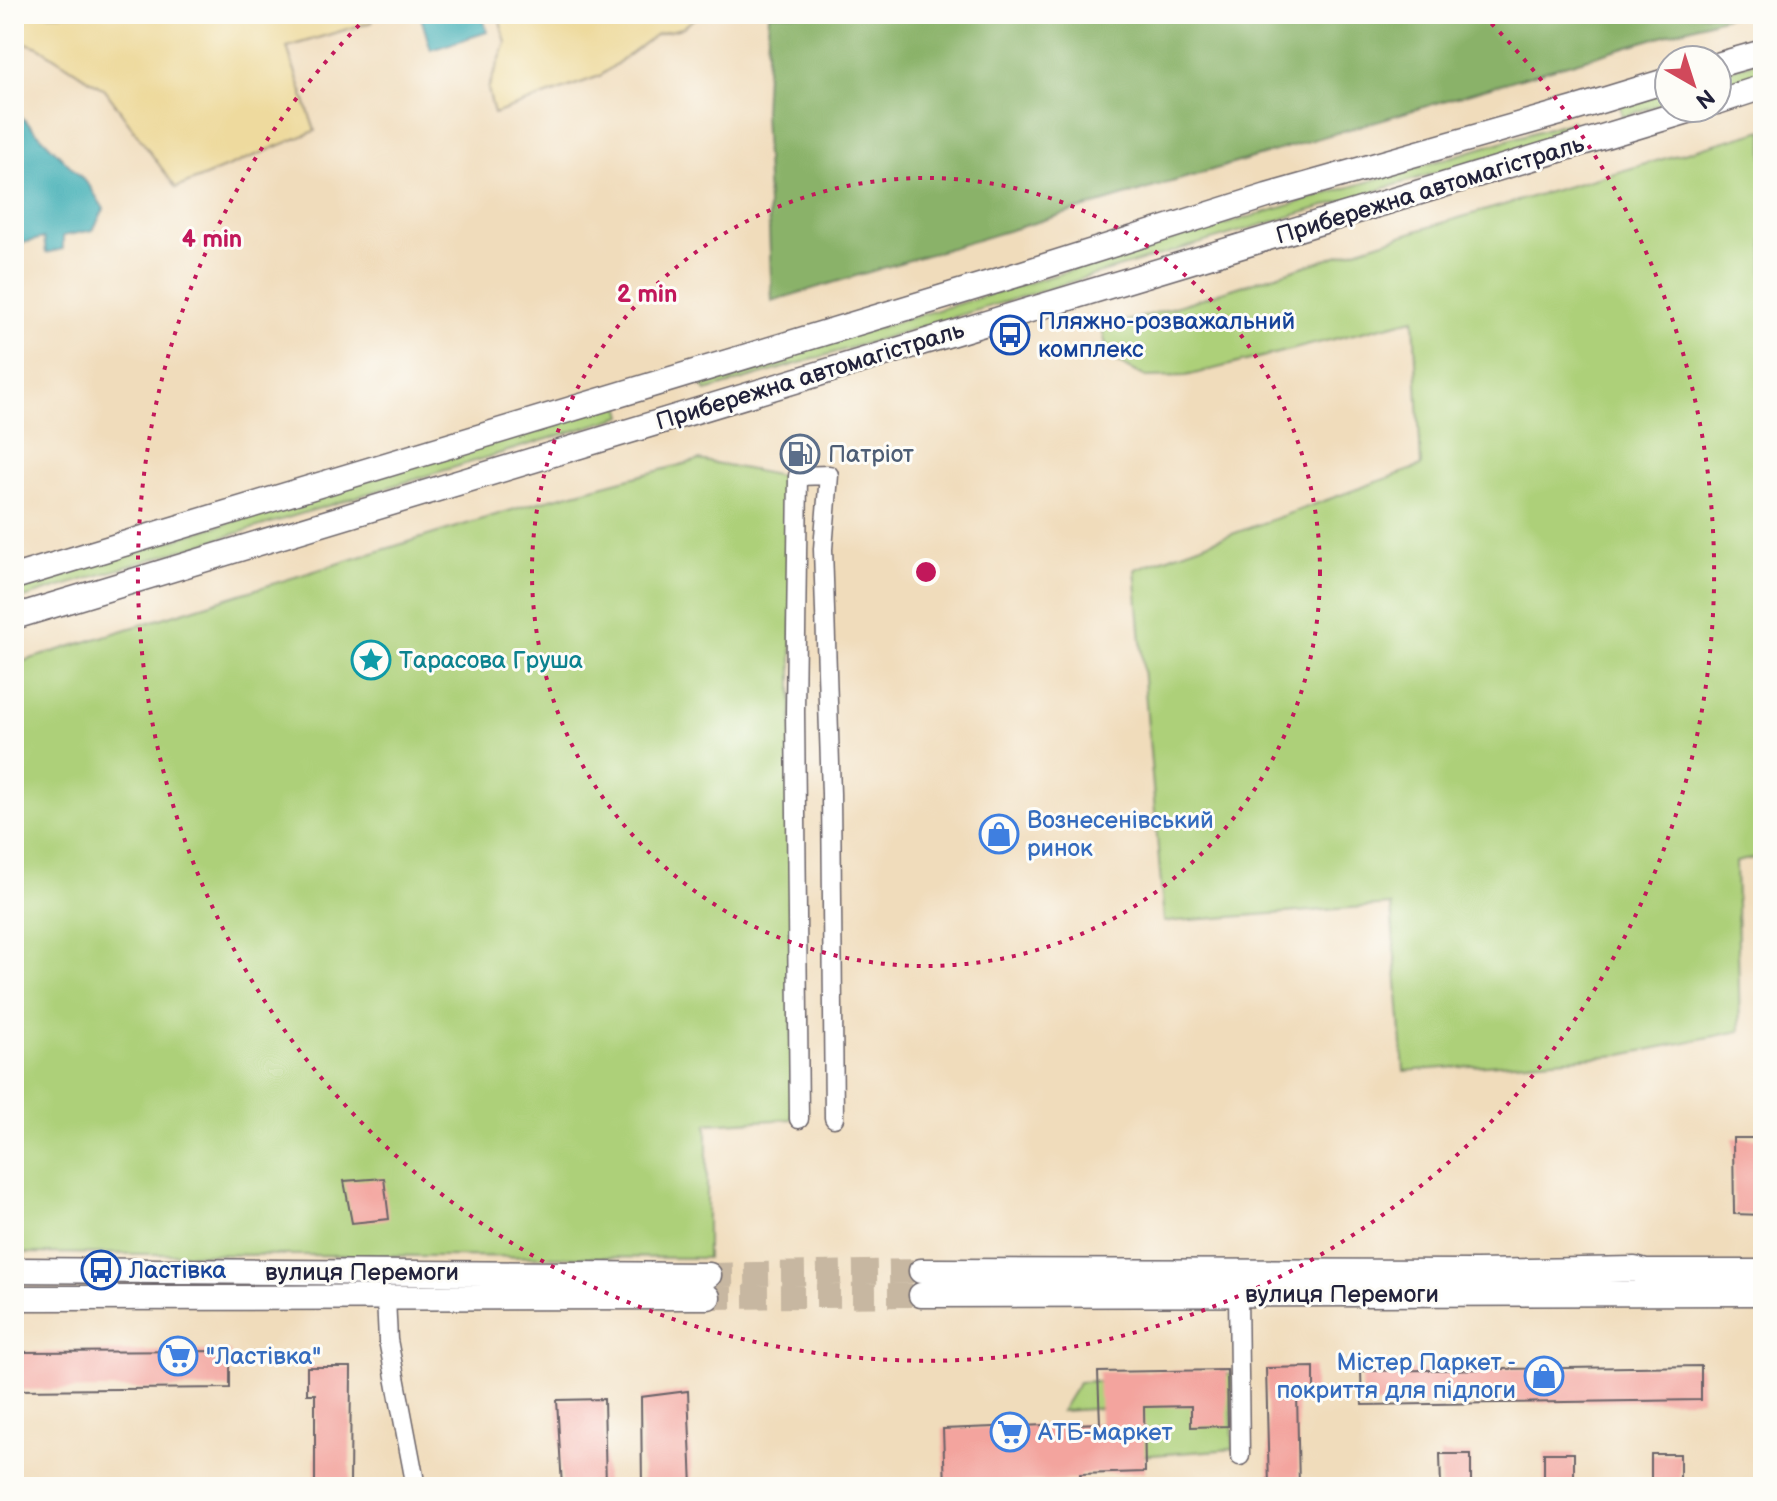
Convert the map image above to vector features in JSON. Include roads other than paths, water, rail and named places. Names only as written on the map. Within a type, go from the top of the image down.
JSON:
[{"type":"main road","points":[[1733,60],[1763,52]]},
{"type":"main road","name":"Прибережна автомагістраль","points":[[14,577],[1267,196],[1653,85]]},
{"type":"main road","points":[[1733,97],[1763,87]]},
{"type":"main road","points":[[1605,99],[1594,111],[1598,123],[1624,132]]},
{"type":"main road","points":[[1574,109],[1583,113],[1586,126],[1578,146]]},
{"type":"main road","name":"Прибережна автомагістраль","points":[[14,617],[618,432],[1653,123]]},
{"type":"main road","points":[[685,374],[678,383],[678,395],[685,404],[715,403]]},
{"type":"main road","points":[[618,432],[639,419],[637,395],[621,393]]},
{"type":"main road","name":"вулиця Перемоги","points":[[1763,1272],[1646,1272],[1635,1269],[921,1283],[1238,1294],[1763,1293]]},
{"type":"main road","name":"вулиця Перемоги","points":[[14,1270],[388,1272],[708,1286],[386,1298],[14,1298]]},
{"type":"main road","points":[[386,1298],[372,1288],[374,1280],[388,1272]]},
{"type":"main road","points":[[350,1273],[359,1281],[359,1286],[350,1298]]},
{"type":"street","points":[[799,1119],[795,712],[798,476],[829,475],[823,549],[831,781],[834,1118]]},
{"type":"street","points":[[1238,1294],[1240,1456]]},
{"type":"street","points":[[386,1298],[388,1340],[416,1487]]},
{"type":"water","points":[[420,14],[482,14],[487,32],[431,50]]},
{"type":"water","points":[[14,109],[89,185],[104,209],[93,230],[63,236],[63,249],[46,253],[44,238],[14,245]]},
{"type":"tunnel","points":[[709,1275],[921,1271]]},
{"type":"tunnel","points":[[708,1297],[921,1295]]},
{"type":"place","name":"Пляжно-розважальний комплекс","points":[[1010,335]]},
{"type":"place","name":"Патріот","points":[[800,454]]},
{"type":"place","name":"Тарасова Груша","points":[[371,660]]},
{"type":"place","name":"Вознесенівський ринок","points":[[999,834]]},
{"type":"place","name":"Ластівка","points":[[101,1270]]},
{"type":"place","name":"\"Ластівка\"","points":[[178,1356]]},
{"type":"place","name":"Містер Паркет - покриття для підлоги","points":[[1544,1376]]},
{"type":"place","name":"АТБ-маркет","points":[[1010,1432]]}]
